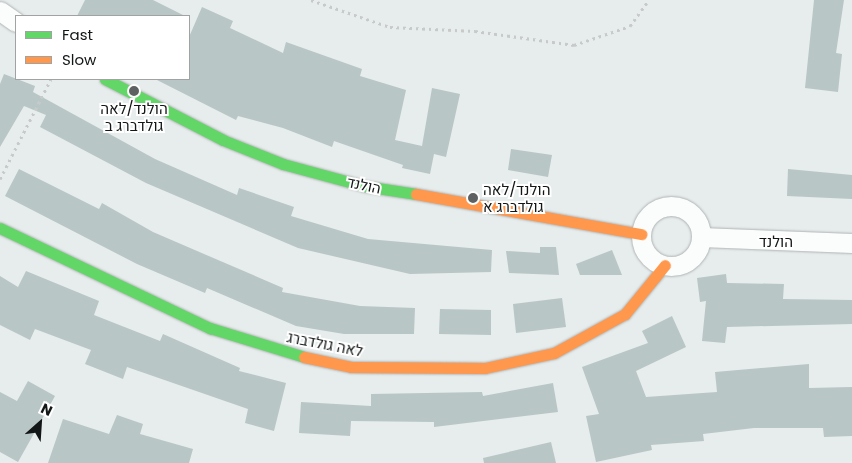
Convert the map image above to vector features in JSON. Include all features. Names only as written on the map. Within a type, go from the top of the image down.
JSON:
[{"type":"street","points":[[0,11],[15,21]]},
{"type":"street","name":"הולנד","points":[[107,80],[223,140],[283,164],[364,186],[500,206],[641,234]]},
{"type":"street","points":[[672,206],[694,217],[701,238],[690,259],[665,265],[651,258],[641,234],[652,213],[672,206]]},
{"type":"street","name":"לאה גולדברג","points":[[0,228],[210,328],[271,349],[351,367],[485,368],[554,353],[625,314],[665,265]]},
{"type":"street","name":"הולנד","points":[[701,238],[852,243]]},
{"type":"path","points":[[311,0],[390,27],[475,31],[574,45],[630,26],[648,0]]},
{"type":"path","points":[[0,179],[50,80]]},
{"type":"building","points":[[85,0],[153,0],[183,15],[78,15]]},
{"type":"building","points":[[814,0],[844,0],[836,53],[842,54],[838,92],[805,88]]},
{"type":"building","points":[[202,7],[233,21],[230,28],[283,53],[286,42],[362,69],[360,76],[406,90],[395,140],[422,146],[432,88],[460,94],[446,157],[434,154],[430,174],[402,168],[403,165],[334,141],[332,147],[283,128],[238,116],[236,120],[157,80],[190,80],[190,35]]},
{"type":"building","points":[[4,74],[15,78],[15,80],[35,86],[33,92],[155,159],[237,195],[239,188],[294,207],[291,216],[368,239],[492,250],[491,272],[410,274],[298,248],[146,183],[40,127],[46,115],[24,106],[0,147],[0,84]]},
{"type":"building","points":[[511,149],[552,155],[548,177],[508,170]]},
{"type":"building","points":[[19,169],[99,209],[102,203],[153,232],[283,288],[282,292],[360,306],[415,308],[414,334],[344,334],[296,326],[207,288],[205,293],[137,264],[5,196]]},
{"type":"building","points":[[788,169],[852,175],[852,199],[787,196]]},
{"type":"building","points":[[540,247],[556,247],[559,275],[509,273],[506,251],[540,253]]},
{"type":"building","points":[[612,250],[622,275],[580,275],[576,264]]},
{"type":"building","points":[[26,271],[99,301],[94,315],[160,341],[163,334],[240,368],[239,371],[286,383],[274,431],[245,423],[248,409],[127,367],[123,379],[85,364],[91,350],[35,329],[30,340],[0,325],[0,276],[18,287]]},
{"type":"building","points":[[726,274],[727,283],[784,284],[783,299],[852,300],[852,324],[727,327],[725,343],[702,341],[706,301],[700,302],[697,278]]},
{"type":"building","points":[[562,298],[566,327],[516,333],[513,304]]},
{"type":"building","points":[[440,309],[491,310],[491,335],[439,334]]},
{"type":"building","points":[[672,316],[686,347],[636,371],[646,397],[717,392],[715,372],[809,364],[809,388],[852,387],[852,436],[824,437],[823,428],[754,428],[703,434],[704,441],[651,445],[652,450],[596,462],[586,416],[599,414],[582,367],[648,343],[642,331]]},
{"type":"building","points":[[28,381],[55,396],[18,462],[0,452],[0,392],[17,401]]},
{"type":"building","points":[[553,383],[558,412],[434,427],[434,422],[351,421],[350,436],[299,433],[301,402],[371,406],[371,394],[482,392],[483,396]]},
{"type":"building","points":[[117,415],[143,424],[140,434],[193,449],[189,463],[48,463],[63,419],[109,434]]},
{"type":"building","points":[[551,442],[556,463],[484,463],[483,458]]},
{"type":"traffic: fast","points":[[107,80],[223,140],[283,164],[364,186],[416,194]]},
{"type":"traffic: fast","points":[[0,228],[210,328],[304,357]]},
{"type":"traffic: slow","points":[[416,194],[641,234]]},
{"type":"traffic: slow","points":[[304,357],[351,367],[485,368],[554,353],[625,314],[665,265]]},
{"type":"place","name":"הולנד/לאה גולדברג ב","points":[[134,91]]},
{"type":"place","name":"הולנד/לאה גולדברג א","points":[[473,198]]}]
